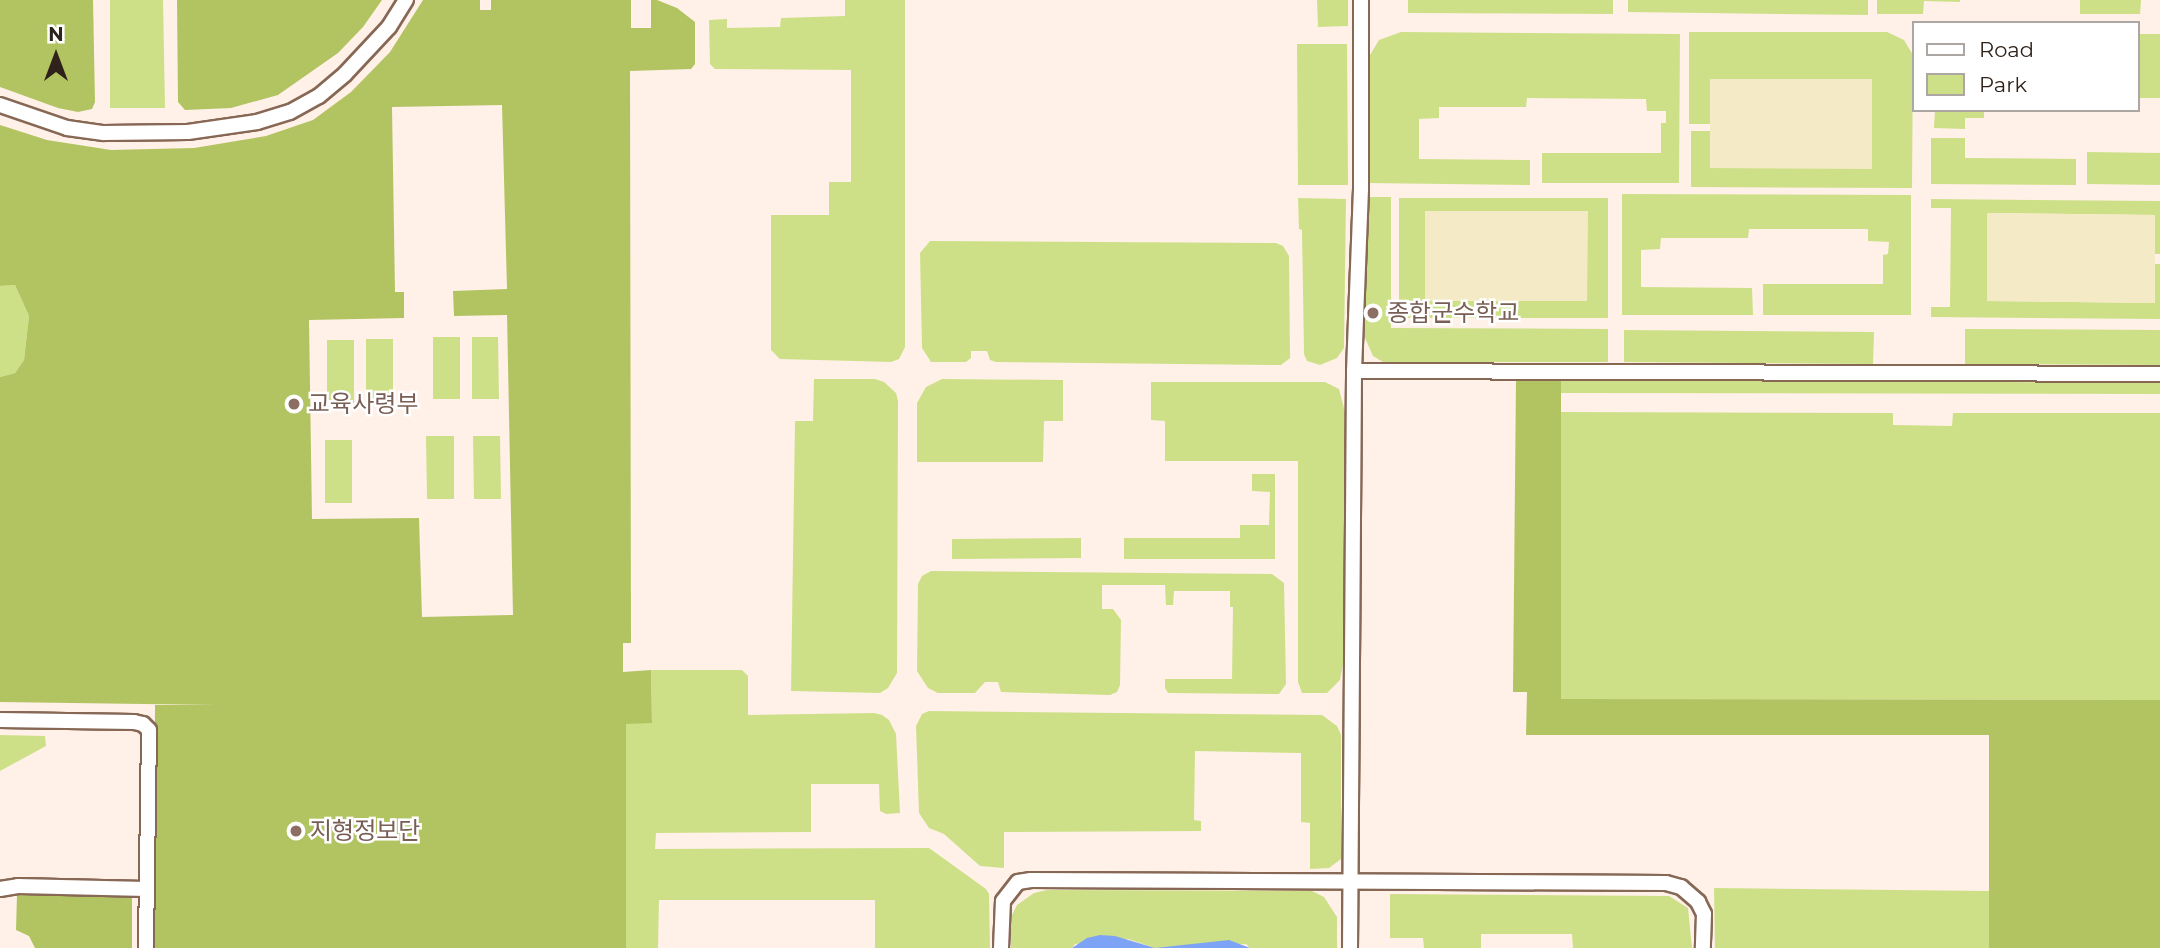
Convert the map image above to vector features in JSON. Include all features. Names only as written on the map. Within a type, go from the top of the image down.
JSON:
[{"type":"street","points":[[0,105],[68,128],[104,133],[188,132],[257,122],[290,112],[328,88],[370,49],[406,0]]},
{"type":"street","points":[[1350,948],[1354,371],[1361,190],[1361,0]]},
{"type":"street","points":[[1354,371],[2160,374]]},
{"type":"street","points":[[0,720],[134,722],[143,724],[149,730],[146,948]]},
{"type":"street","points":[[1001,948],[1003,901],[1018,882],[1031,880],[1666,883],[1681,887],[1698,902],[1704,914],[1703,948]]},
{"type":"street","points":[[0,889],[18,886],[146,889]]},
{"type":"green space","points":[[0,0],[93,0],[95,102],[92,109],[78,112],[58,108],[0,87]]},
{"type":"green space","points":[[110,0],[163,0],[165,108],[110,108]]},
{"type":"green space","points":[[177,0],[382,0],[363,27],[338,53],[278,95],[231,108],[185,110],[178,102]]},
{"type":"green space","name":"교육사령부","points":[[423,0],[480,0],[480,10],[491,10],[491,0],[631,0],[631,28],[651,28],[651,0],[657,0],[677,8],[695,22],[695,64],[691,69],[630,71],[631,643],[623,643],[623,672],[651,670],[652,723],[626,724],[626,948],[154,948],[155,705],[216,705],[0,702],[0,377],[15,373],[24,360],[29,316],[15,285],[0,286],[0,125],[47,140],[111,150],[194,148],[266,136],[313,120],[351,92],[390,52]],"holes":[[[502,105],[507,289],[453,291],[454,316],[507,315],[513,615],[422,617],[419,518],[312,519],[309,320],[404,318],[404,292],[395,292],[392,107]]]},
{"type":"green space","points":[[845,0],[905,0],[905,347],[899,359],[891,362],[780,359],[771,350],[771,215],[829,215],[829,182],[851,182],[851,70],[715,69],[710,64],[709,20],[727,19],[727,28],[780,27],[781,18],[845,16]]},
{"type":"green space","points":[[1317,0],[1348,0],[1348,26],[1318,27]]},
{"type":"green space","points":[[1408,0],[1613,0],[1613,14],[1408,13]]},
{"type":"green space","points":[[1628,0],[1868,0],[1868,15],[1628,12]]},
{"type":"green space","points":[[1877,0],[1960,0],[1960,2],[1924,1],[1923,14],[1877,14]]},
{"type":"green space","points":[[2080,0],[2141,0],[2140,14],[2080,14]]},
{"type":"green space","points":[[1401,32],[1680,34],[1679,183],[1542,183],[1542,153],[1661,153],[1661,123],[1666,123],[1666,111],[1647,111],[1646,99],[1527,98],[1526,107],[1439,107],[1439,118],[1419,119],[1419,159],[1530,160],[1530,185],[1366,183],[1367,60],[1379,40]]},
{"type":"green space","points":[[1689,32],[1887,32],[1904,40],[1912,53],[1912,188],[1691,187],[1691,131],[1710,131],[1710,124],[1689,124]]},
{"type":"green space","points":[[2139,34],[2160,34],[2160,98],[2139,98]]},
{"type":"green space","points":[[1297,44],[1347,44],[1348,185],[1298,185]]},
{"type":"green space","points":[[1935,112],[1984,112],[1984,118],[1965,118],[1965,129],[1934,128]]},
{"type":"green space","points":[[1931,138],[1965,138],[1965,158],[2076,159],[2076,185],[1931,184]]},
{"type":"green space","points":[[2087,152],[2160,153],[2160,185],[2087,184]]},
{"type":"green space","points":[[1622,194],[1911,195],[1911,315],[1763,315],[1763,284],[1883,284],[1883,255],[1888,254],[1889,242],[1868,241],[1868,229],[1749,229],[1748,238],[1661,238],[1660,249],[1641,250],[1641,287],[1752,288],[1753,315],[1622,315]]},
{"type":"green space","points":[[1365,197],[1391,197],[1391,328],[1608,329],[1608,362],[1383,362],[1373,356],[1365,338]]},
{"type":"green space","points":[[1298,198],[1346,199],[1344,348],[1337,358],[1320,365],[1307,361],[1304,354],[1302,230],[1299,229]]},
{"type":"green space","points":[[1399,198],[1608,198],[1608,318],[1399,318]]},
{"type":"green space","points":[[1931,199],[2160,201],[2160,254],[2155,254],[2155,215],[1987,213],[1987,301],[2154,303],[2155,264],[2160,264],[2160,319],[1931,317],[1931,307],[1950,307],[1951,208],[1931,208]]},
{"type":"green space","points":[[930,241],[1276,243],[1283,246],[1289,256],[1290,358],[1281,365],[996,362],[990,360],[987,351],[971,351],[971,358],[966,362],[931,362],[922,348],[920,253]]},
{"type":"green space","points":[[15,285],[29,316],[24,360],[15,373],[0,377],[0,286]]},
{"type":"green space","points":[[1965,329],[2160,330],[2160,365],[1965,364]]},
{"type":"green space","points":[[1624,330],[1874,332],[1873,364],[1624,362]]},
{"type":"green space","points":[[433,337],[460,337],[460,399],[433,399]]},
{"type":"green space","points":[[472,337],[498,337],[499,399],[472,399]]},
{"type":"green space","points":[[366,339],[393,339],[393,402],[366,402]]},
{"type":"green space","points":[[327,340],[354,340],[354,403],[327,403]]},
{"type":"green space","points":[[814,379],[875,379],[884,382],[896,393],[898,401],[897,673],[888,688],[880,693],[791,691],[795,421],[813,421]]},
{"type":"green space","points":[[942,379],[1063,380],[1063,421],[1044,421],[1043,462],[917,462],[917,403],[926,387]]},
{"type":"green space","points":[[1516,379],[1561,379],[1561,699],[2160,700],[2160,948],[1989,948],[1989,735],[1526,735],[1527,692],[1513,692]]},
{"type":"green space","points":[[1561,379],[2160,383],[2160,394],[1561,393]]},
{"type":"green space","points":[[1151,382],[1325,382],[1339,389],[1346,416],[1343,664],[1340,680],[1327,693],[1302,693],[1298,682],[1298,461],[1165,461],[1165,421],[1151,420]]},
{"type":"green space","points":[[1561,412],[1893,413],[1893,425],[1952,426],[1953,413],[2160,413],[2160,700],[1560,699]]},
{"type":"green space","points":[[426,436],[454,436],[454,499],[427,499]]},
{"type":"green space","points":[[473,436],[500,436],[501,499],[474,499]]},
{"type":"green space","points":[[325,440],[352,440],[352,503],[325,503]]},
{"type":"green space","points":[[1252,474],[1275,474],[1275,559],[1124,559],[1124,538],[1240,538],[1240,525],[1269,525],[1270,492],[1252,491]]},
{"type":"green space","points":[[1081,538],[1081,558],[952,559],[952,539]]},
{"type":"green space","points":[[931,571],[1272,574],[1284,583],[1286,684],[1279,694],[1168,693],[1165,679],[1232,679],[1233,607],[1230,607],[1230,591],[1174,591],[1173,605],[1166,605],[1165,585],[1102,585],[1102,609],[1113,609],[1121,620],[1120,685],[1117,692],[1110,695],[1001,692],[998,682],[985,682],[975,693],[938,693],[928,688],[917,671],[918,584],[922,576]]},
{"type":"green space","points":[[651,670],[742,670],[748,676],[748,715],[882,715],[889,720],[896,734],[900,813],[886,814],[880,811],[879,784],[811,784],[811,832],[656,833],[655,849],[929,848],[986,889],[989,894],[990,948],[875,948],[875,900],[659,900],[658,948],[626,948],[626,723],[652,723]]},
{"type":"green space","points":[[929,711],[1322,715],[1337,726],[1341,735],[1341,859],[1329,868],[1310,869],[1310,823],[1301,822],[1301,753],[1195,751],[1194,820],[1201,821],[1201,831],[1004,832],[1004,868],[980,866],[944,834],[929,828],[919,813],[916,726],[922,714]]},
{"type":"green space","points":[[0,735],[45,736],[46,746],[0,771]]},
{"type":"green space","points":[[1714,888],[1989,891],[1989,948],[1715,948]]},
{"type":"green space","points":[[1047,890],[1312,891],[1324,897],[1337,917],[1337,948],[1250,948],[1246,944],[1155,948],[1128,939],[1075,944],[1072,948],[1011,948],[1011,917],[1017,905],[1034,893]]},
{"type":"green space","points":[[1390,894],[1669,896],[1688,908],[1692,948],[1573,948],[1572,934],[1481,934],[1481,948],[1424,948],[1423,938],[1390,938]]},
{"type":"green space","points":[[17,895],[132,897],[132,948],[35,948],[29,936],[16,930]]},
{"type":"sand","points":[[1710,79],[1872,79],[1872,169],[1710,168]]},
{"type":"sand","points":[[1425,211],[1588,211],[1587,301],[1425,301]]},
{"type":"sand","points":[[1987,213],[2155,215],[2155,303],[1987,301]]},
{"type":"water","points":[[1115,936],[1155,948],[1072,948],[1087,938]]},
{"type":"water","points":[[1229,940],[1250,948],[1155,948]]},
{"type":"place","name":"종합군수학교","points":[[1373,313]]},
{"type":"place","name":"교육사령부","points":[[294,404]]},
{"type":"place","name":"지형정보단","points":[[296,831]]}]
